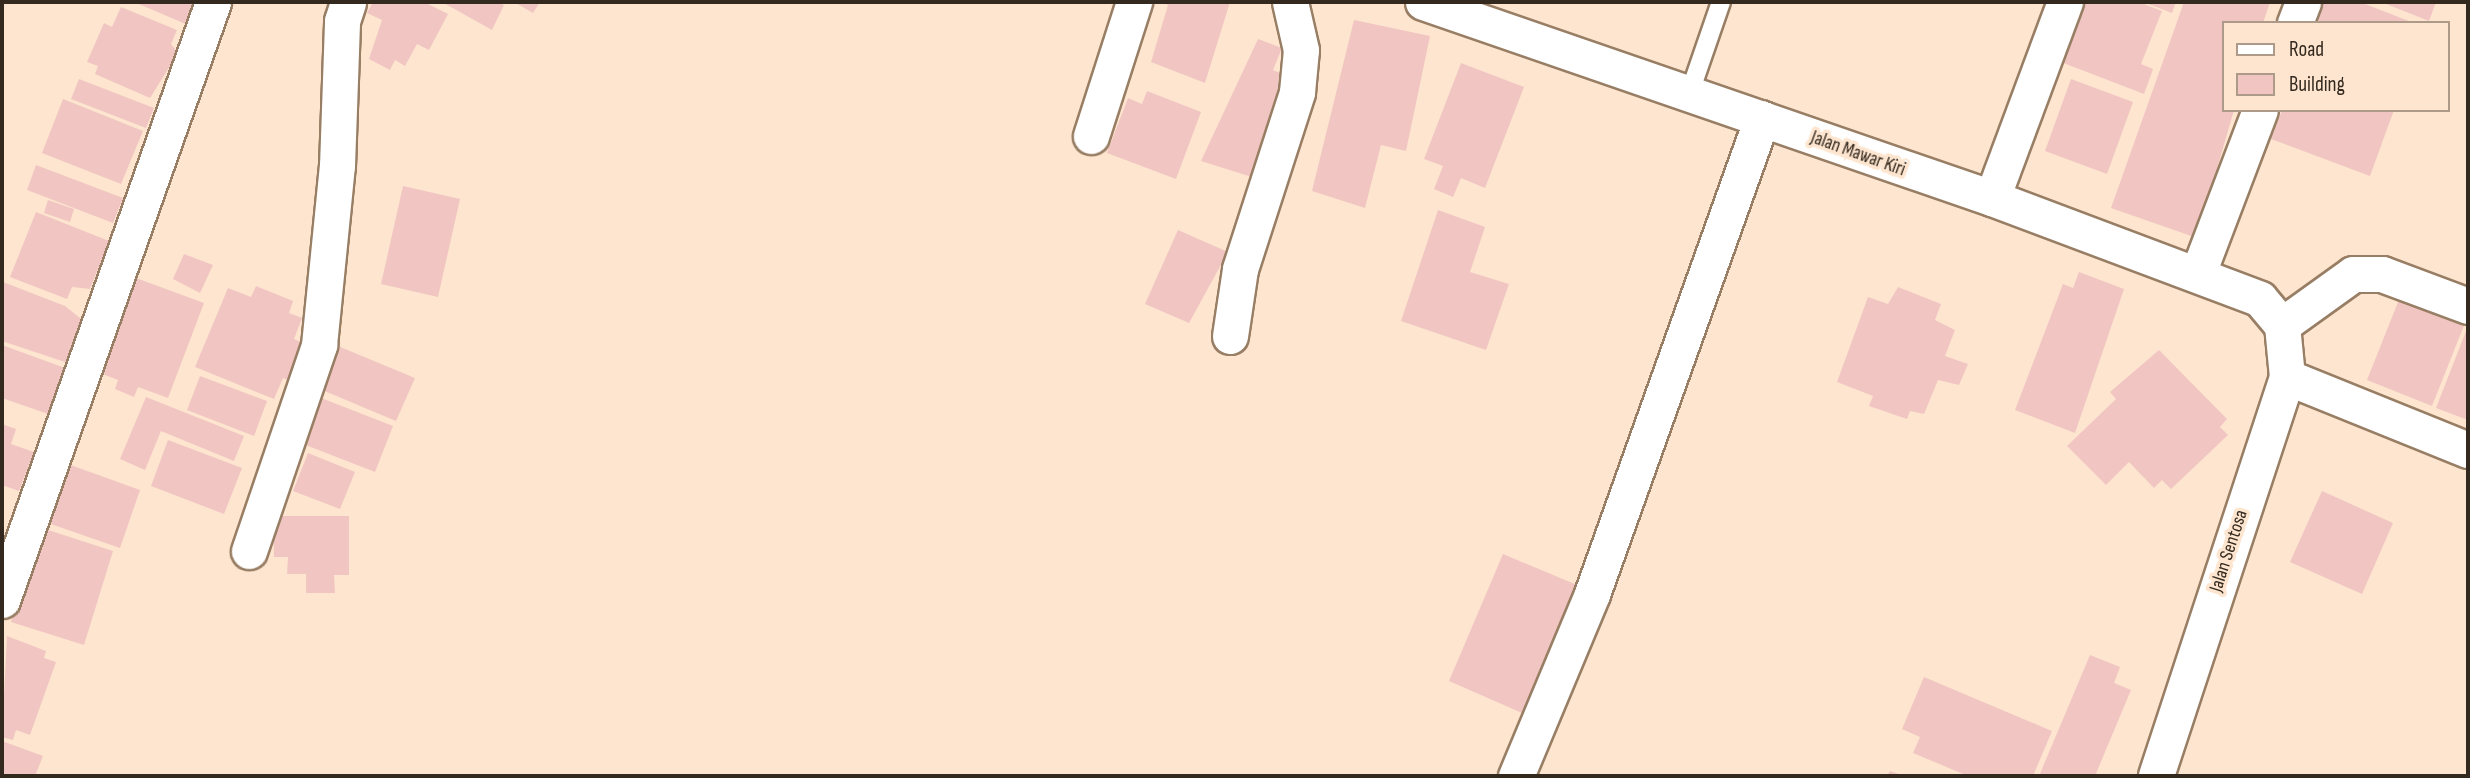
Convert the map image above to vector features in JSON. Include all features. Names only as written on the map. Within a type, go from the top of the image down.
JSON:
[{"type":"street","points":[[2,600],[213,2]]},
{"type":"street","points":[[249,551],[319,345],[337,166],[342,20],[348,2]]},
{"type":"street","points":[[1091,136],[1134,2]]},
{"type":"street","points":[[1230,337],[1240,269],[1297,92],[1301,50],[1290,2]]},
{"type":"street","name":"Jalan Mawar Kiri","points":[[1423,2],[1690,92],[2197,273],[2260,299],[2282,325]]},
{"type":"street","points":[[1992,198],[2065,2]]},
{"type":"street","points":[[2296,21],[2303,2]]},
{"type":"street","points":[[2197,273],[2259,112]]},
{"type":"street","points":[[1516,776],[1592,594],[1762,118]]},
{"type":"street","points":[[2282,325],[2353,274],[2382,274],[2468,306]]},
{"type":"street","name":"Jalan Sentosa","points":[[2157,776],[2287,377],[2282,325]]},
{"type":"street","points":[[2287,377],[2468,450]]},
{"type":"lane","points":[[1690,92],[1721,2]]},
{"type":"building","points":[[134,2],[197,2],[188,25]]},
{"type":"building","points":[[373,2],[424,2],[448,14],[429,50],[417,44],[405,66],[395,60],[390,70],[369,59],[382,20],[367,13]]},
{"type":"building","points":[[442,2],[496,2],[504,5],[492,30]]},
{"type":"building","points":[[514,2],[540,2],[533,13]]},
{"type":"building","points":[[1161,2],[1230,2],[1205,83],[1151,62],[1168,5]]},
{"type":"building","points":[[2076,2],[2139,2],[2162,11],[2141,64],[2153,69],[2144,94],[2053,59]]},
{"type":"building","points":[[2143,2],[2176,2],[2172,13]]},
{"type":"building","points":[[2184,2],[2270,2],[2264,21],[2222,21],[2222,112],[2233,112],[2197,238],[2111,208]]},
{"type":"building","points":[[2318,2],[2360,2],[2409,21],[2311,21]]},
{"type":"building","points":[[2381,2],[2436,2],[2429,21]]},
{"type":"building","points":[[121,7],[177,30],[171,44],[178,53],[150,98],[95,74],[98,66],[87,62],[104,23],[112,27]]},
{"type":"building","points":[[1354,20],[1430,36],[1406,151],[1381,145],[1365,208],[1312,191]]},
{"type":"building","points":[[1258,39],[1282,48],[1273,70],[1287,76],[1270,115],[1280,119],[1255,178],[1201,161]]},
{"type":"building","points":[[1461,63],[1524,87],[1485,188],[1461,178],[1453,197],[1434,189],[1443,166],[1424,159]]},
{"type":"building","points":[[79,79],[154,108],[146,128],[71,99]]},
{"type":"building","points":[[2071,79],[2133,102],[2107,174],[2045,151]]},
{"type":"building","points":[[1147,91],[1201,112],[1176,179],[1107,153],[1128,98],[1142,104]]},
{"type":"building","points":[[63,99],[143,131],[121,184],[42,153]]},
{"type":"building","points":[[2281,112],[2393,112],[2370,176],[2271,139]]},
{"type":"building","points":[[36,165],[123,198],[113,223],[27,190]]},
{"type":"building","points":[[403,186],[460,199],[438,297],[381,284]]},
{"type":"building","points":[[48,200],[74,209],[70,222],[44,213]]},
{"type":"building","points":[[1438,210],[1485,227],[1470,272],[1509,284],[1486,350],[1401,321]]},
{"type":"building","points":[[36,212],[109,241],[90,289],[72,287],[67,299],[10,277]]},
{"type":"building","points":[[1178,230],[1228,252],[1189,323],[1145,304]]},
{"type":"building","points":[[184,254],[213,265],[200,293],[173,279]]},
{"type":"building","points":[[2079,272],[2124,289],[2075,433],[2015,410],[2063,284],[2073,288]]},
{"type":"building","points":[[136,278],[204,303],[168,398],[138,387],[134,397],[115,389],[118,380],[100,373]]},
{"type":"building","points":[[3,282],[65,306],[90,326],[74,365],[2,341]]},
{"type":"building","points":[[256,286],[293,301],[289,313],[302,318],[294,339],[306,344],[290,381],[283,378],[274,399],[195,367],[228,288],[251,297]]},
{"type":"building","points":[[1898,287],[1941,304],[1935,320],[1955,330],[1945,356],[1968,364],[1959,385],[1938,380],[1924,414],[1910,411],[1907,419],[1869,406],[1873,396],[1837,382],[1868,297],[1888,304]]},
{"type":"building","points":[[2400,297],[2465,323],[2432,406],[2367,380]]},
{"type":"building","points":[[2468,326],[2468,420],[2436,408]]},
{"type":"building","points":[[333,344],[415,378],[396,421],[315,387]]},
{"type":"building","points":[[2,345],[65,368],[48,414],[2,398]]},
{"type":"building","points":[[2159,350],[2227,419],[2220,427],[2228,435],[2171,489],[2162,480],[2154,488],[2129,462],[2106,485],[2067,446],[2116,399],[2110,392]]},
{"type":"building","points":[[200,376],[267,401],[254,436],[187,410]]},
{"type":"building","points":[[316,396],[393,426],[375,472],[298,442]]},
{"type":"building","points":[[146,397],[244,436],[234,461],[161,431],[145,470],[120,459]]},
{"type":"building","points":[[2,424],[16,429],[11,444],[34,452],[19,491],[2,485]]},
{"type":"building","points":[[168,440],[242,468],[224,514],[151,486]]},
{"type":"building","points":[[308,453],[355,472],[340,509],[293,491]]},
{"type":"building","points":[[65,463],[140,490],[120,548],[45,522]]},
{"type":"building","points":[[2322,491],[2393,523],[2362,594],[2290,562]]},
{"type":"building","points":[[273,516],[349,516],[349,575],[334,575],[335,593],[306,593],[306,574],[287,574],[288,557],[274,557]]},
{"type":"building","points":[[42,528],[113,551],[84,645],[11,622]]},
{"type":"building","points":[[1503,554],[1577,585],[1522,713],[1449,681]]},
{"type":"building","points":[[7,636],[46,651],[44,658],[56,662],[30,735],[16,730],[13,740],[2,737]]},
{"type":"building","points":[[2090,655],[2120,667],[2114,683],[2131,690],[2095,776],[2039,776]]},
{"type":"building","points":[[1924,677],[2052,731],[2033,776],[1968,776],[1913,753],[1920,737],[1902,729]]},
{"type":"building","points":[[2,741],[43,756],[35,776],[2,776]]},
{"type":"building","points":[[1890,771],[1904,776],[1887,776]]}]
